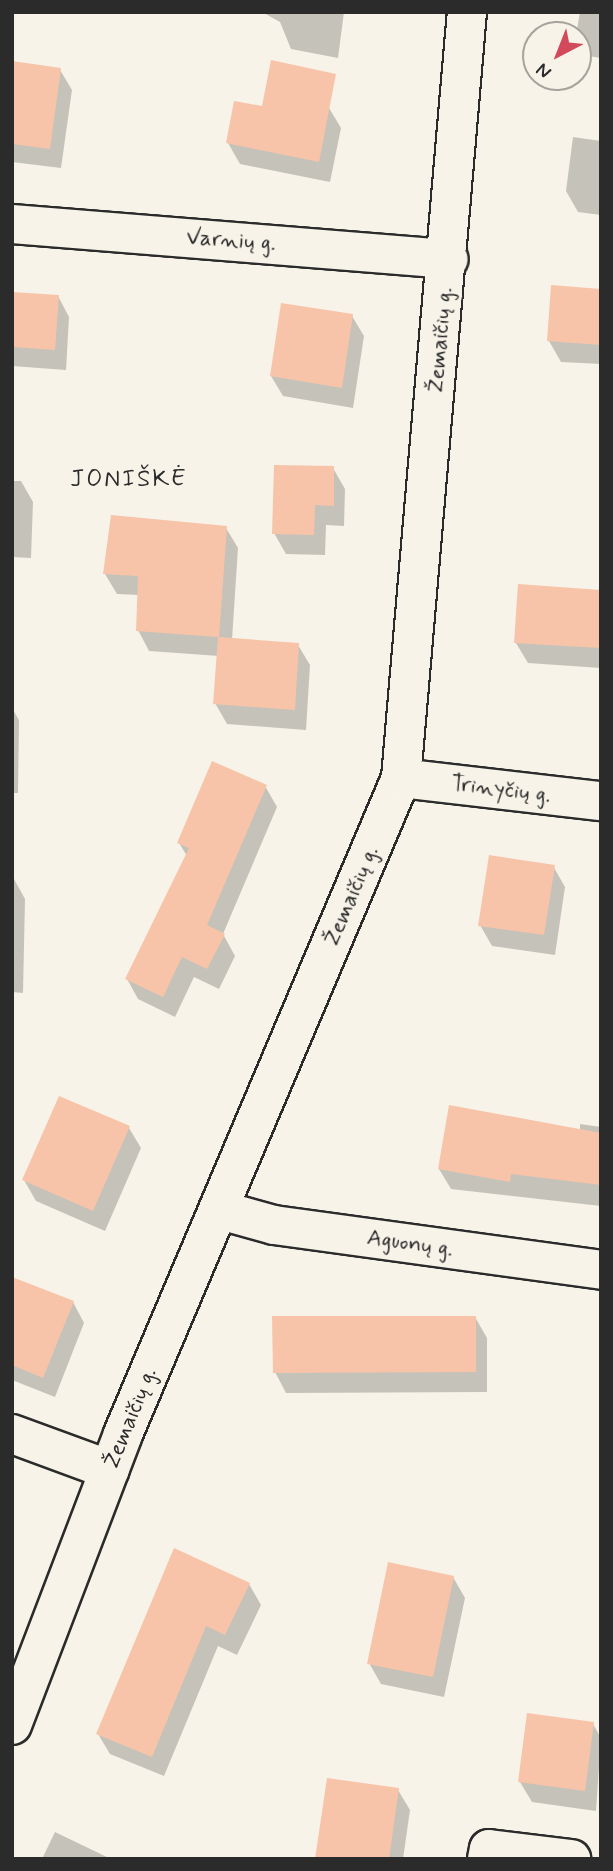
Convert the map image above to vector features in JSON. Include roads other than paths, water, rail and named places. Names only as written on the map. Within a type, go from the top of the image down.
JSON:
[{"type":"street","name":"Žemaičių g.","points":[[12,1725],[110,1470],[401,778],[449,258],[467,12]]},
{"type":"street","name":"Varnių g.","points":[[12,224],[449,258]]},
{"type":"street","name":"Trinyčių g.","points":[[401,778],[601,802]]},
{"type":"street","name":"Aguonų g.","points":[[220,1210],[274,1225],[601,1270]]},
{"type":"street","points":[[12,1434],[110,1470]]},
{"type":"street","points":[[487,1859],[489,1849],[570,1859]]},
{"type":"district","name":"JONIŠKĖ","points":[[129,480]]}]
